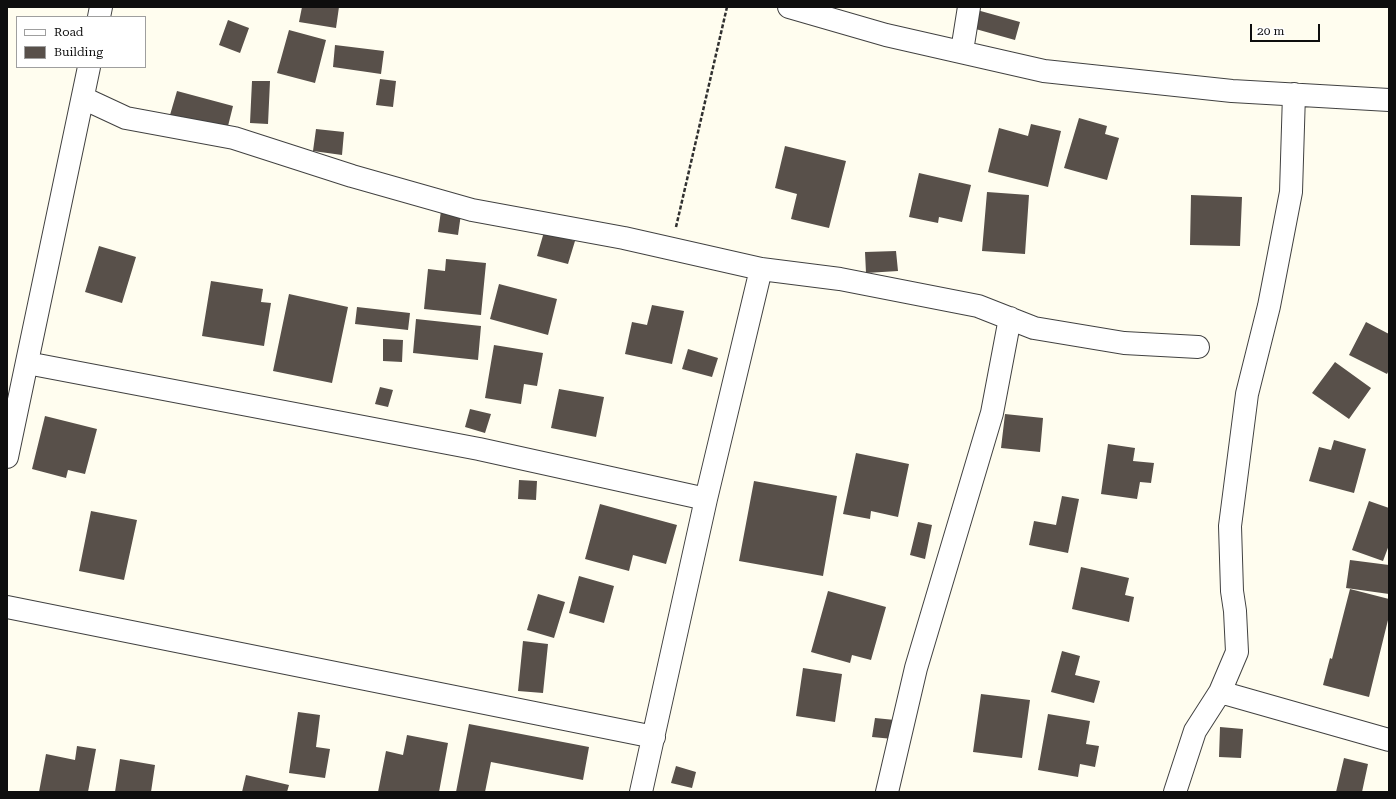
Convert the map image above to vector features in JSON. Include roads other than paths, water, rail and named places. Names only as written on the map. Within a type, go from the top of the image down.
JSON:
[{"type":"street","points":[[789,7],[886,35],[1044,70],[1232,91],[1389,100]]},
{"type":"street","points":[[962,51],[969,7]]},
{"type":"street","points":[[7,457],[12,412],[26,363],[89,68]]},
{"type":"street","points":[[1175,792],[1195,731],[1220,692],[1237,652],[1235,611],[1232,591],[1230,526],[1247,394],[1269,306],[1291,192],[1294,94]]},
{"type":"street","points":[[83,98],[126,118],[234,138],[352,176],[472,210],[624,238],[761,269],[840,280],[978,306],[1034,328],[1124,343],[1198,346]]},
{"type":"street","points":[[642,792],[706,499],[761,269]]},
{"type":"street","points":[[887,792],[916,668],[992,413],[1010,318]]},
{"type":"street","points":[[26,363],[479,449],[706,499]]},
{"type":"street","points":[[7,607],[654,737]]},
{"type":"street","points":[[1220,692],[1389,740]]}]
